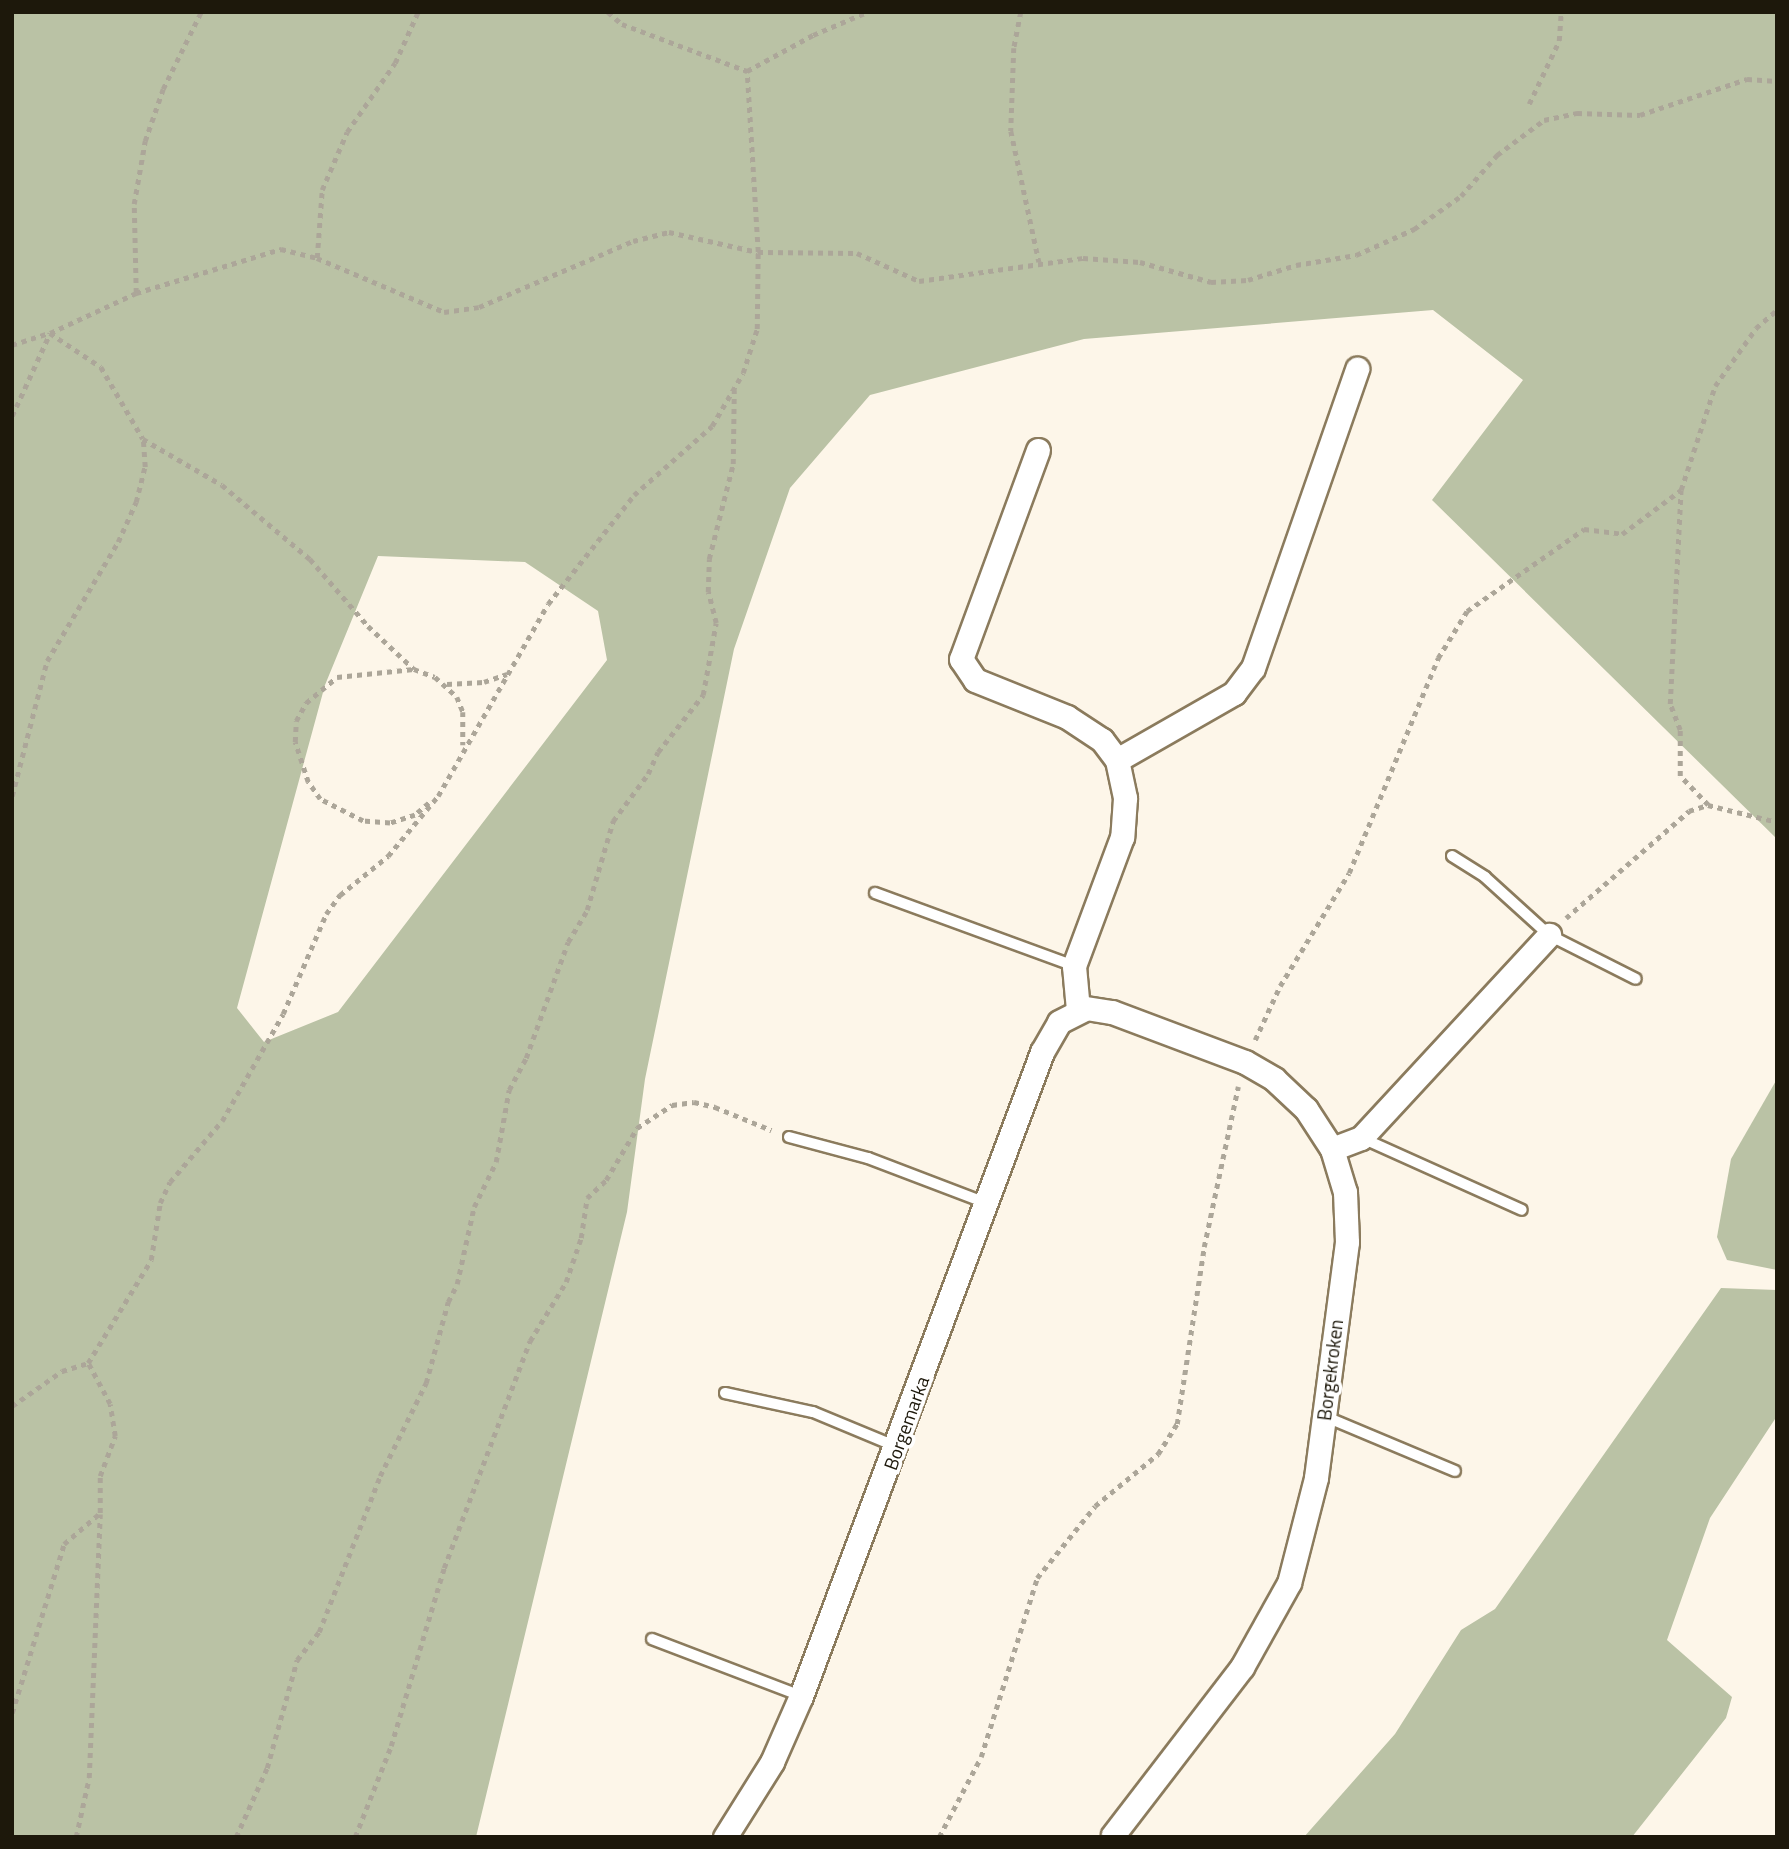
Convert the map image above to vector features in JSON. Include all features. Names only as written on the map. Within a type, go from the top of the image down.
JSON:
[{"type":"street","points":[[1117,760],[1234,693],[1254,668],[1357,369]]},
{"type":"street","points":[[1038,450],[961,659],[975,680],[1067,717],[1101,740],[1117,760],[1125,798],[1122,837],[1074,965],[1078,1010]]},
{"type":"street","points":[[1332,1149],[1361,1138],[1549,935]]},
{"type":"street","name":"Borgekroken","points":[[1078,1010],[1112,1012],[1245,1062],[1274,1079],[1306,1109],[1332,1149],[1345,1192],[1347,1242],[1316,1478],[1289,1583],[1241,1667],[1113,1835]]},
{"type":"street","name":"Borgemarka","points":[[726,1837],[772,1762],[801,1696],[897,1447],[1042,1052],[1059,1022],[1078,1010]]},
{"type":"lane","points":[[1452,856],[1485,877],[1549,935],[1636,979]]},
{"type":"lane","points":[[875,892],[1074,965]]},
{"type":"lane","points":[[789,1137],[868,1158],[986,1203]]},
{"type":"lane","points":[[1361,1138],[1522,1210]]},
{"type":"lane","points":[[725,1393],[813,1412],[897,1447]]},
{"type":"lane","points":[[1324,1416],[1455,1471]]},
{"type":"lane","points":[[652,1639],[801,1696]]},
{"type":"path","points":[[136,293],[134,204],[145,141],[163,89],[201,12]]},
{"type":"path","points":[[317,258],[327,178],[347,132],[394,63],[418,12]]},
{"type":"path","points":[[608,12],[622,24],[747,71],[813,35],[867,12]]},
{"type":"path","points":[[1021,12],[1014,48],[1011,131],[1039,262]]},
{"type":"path","points":[[1184,12],[1232,12]]},
{"type":"path","points":[[1529,104],[1559,41],[1561,12]]},
{"type":"path","points":[[12,1406],[62,1371],[88,1363],[151,1260],[160,1203],[170,1182],[222,1121],[283,1014],[326,914],[340,895],[388,856],[438,796],[463,747],[548,604],[634,495],[712,426],[734,389],[757,329],[758,252],[747,71]]},
{"type":"path","points":[[12,345],[50,333],[136,293],[281,249],[317,258],[444,312],[479,307],[633,240],[669,232],[758,252],[857,253],[919,281],[949,280],[1039,262],[1083,258],[1140,262],[1212,282],[1248,281],[1296,265],[1356,255],[1414,229],[1461,196],[1497,155],[1544,120],[1577,113],[1640,115],[1747,79],[1777,81]]},
{"type":"path","points":[[1777,310],[1756,328],[1715,386],[1681,490],[1670,704],[1680,730],[1680,776],[1708,805],[1777,822]]},
{"type":"path","points":[[12,416],[50,333]]},
{"type":"path","points":[[12,796],[47,661],[118,542],[136,502],[145,467],[143,439],[101,367],[50,333]]},
{"type":"path","points":[[236,1837],[267,1768],[297,1660],[324,1621],[380,1476],[426,1382],[457,1284],[474,1207],[496,1162],[509,1090],[526,1058],[568,942],[587,910],[613,821],[648,774],[658,751],[703,695],[716,623],[708,592],[709,559],[733,464],[734,389]]},
{"type":"path","points":[[143,439],[222,485],[261,517],[310,559],[368,626],[414,669],[446,684],[484,682],[507,673]]},
{"type":"path","points":[[939,1837],[981,1757],[1037,1578],[1095,1506],[1158,1454],[1177,1424],[1204,1247],[1245,1062],[1280,986],[1349,873],[1438,658],[1467,611],[1584,529],[1622,534],[1681,490]]},
{"type":"path","points":[[414,669],[337,677],[319,688],[296,721],[298,760],[320,799],[363,821],[390,823],[415,815],[438,796]]},
{"type":"path","points":[[446,684],[463,712],[463,747]]},
{"type":"path","points":[[1549,935],[1674,821],[1708,805]]},
{"type":"path","points":[[355,1837],[391,1746],[444,1568],[530,1341],[566,1282],[581,1238],[587,1198],[606,1180],[636,1128],[671,1105],[694,1102],[715,1107],[789,1137]]},
{"type":"path","points":[[76,1837],[89,1778],[100,1475],[115,1436],[110,1404],[88,1363]]},
{"type":"path","points":[[12,1713],[64,1545],[100,1513]]},
{"type":"green space","points":[[12,12],[1777,12],[1777,839],[1432,500],[1523,380],[1433,310],[1084,339],[870,395],[790,488],[734,649],[645,1079],[627,1212],[476,1837],[12,1837]],"holes":[[[378,556],[525,562],[598,611],[607,660],[338,1012],[264,1042],[237,1008],[325,685]]]},
{"type":"green space","points":[[1777,1079],[1777,1270],[1727,1260],[1717,1237],[1731,1159]]},
{"type":"green space","points":[[1721,1288],[1777,1290],[1777,1416],[1710,1518],[1667,1640],[1732,1697],[1726,1718],[1632,1837],[1304,1837],[1395,1734],[1461,1630],[1495,1609]]}]
